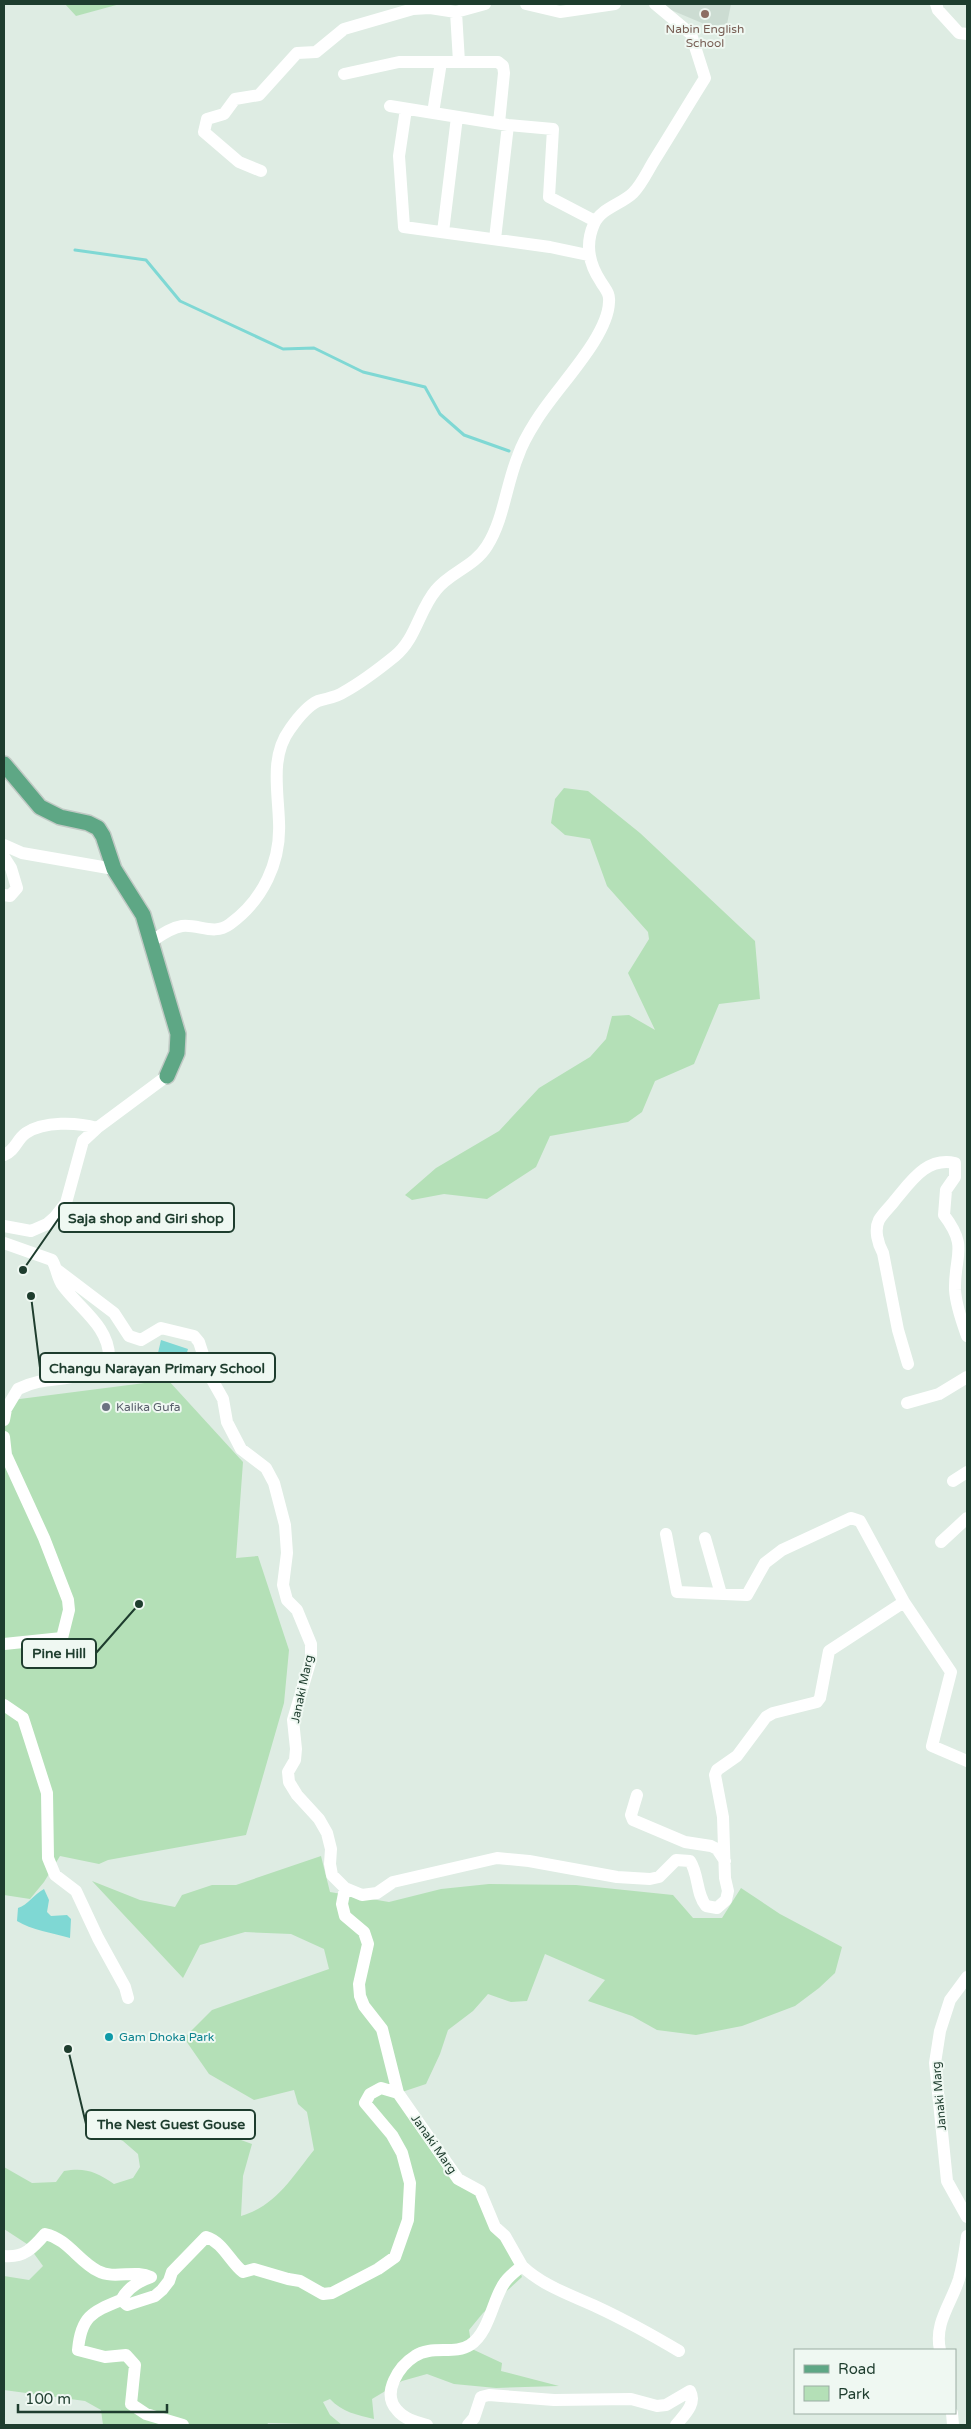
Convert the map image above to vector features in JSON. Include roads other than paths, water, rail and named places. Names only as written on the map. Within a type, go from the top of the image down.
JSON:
[{"type":"main road","points":[[4,764],[40,807],[60,818],[88,823],[98,828],[103,836],[114,869],[143,915],[178,1034],[177,1054],[167,1076]]},
{"type":"street","points":[[261,171],[239,162],[204,132],[207,119],[224,114],[235,99],[259,95],[297,53],[316,52],[344,29],[413,9],[430,8],[456,12],[485,4]]},
{"type":"street","points":[[526,4],[560,12],[615,4]]},
{"type":"street","points":[[152,941],[166,932],[185,926],[212,931],[221,930],[238,918],[253,900],[273,869],[279,823],[276,768],[288,731],[309,707],[319,701],[333,699],[347,691],[405,647],[434,591],[445,580],[475,561],[488,544],[503,508],[518,456],[525,441],[536,420],[586,351],[605,320],[610,301],[607,290],[601,283],[588,255],[595,221],[602,214],[635,192],[705,78],[691,34],[652,4]]},
{"type":"street","points":[[936,4],[938,10],[960,33],[967,34]]},
{"type":"street","points":[[456,12],[459,62]]},
{"type":"street","points":[[344,74],[399,62],[498,62],[503,66],[503,124],[495,239]]},
{"type":"street","points":[[433,113],[441,62]]},
{"type":"street","points":[[390,106],[503,124],[553,129],[549,197],[595,221]]},
{"type":"street","points":[[406,109],[400,156],[404,227],[495,239],[588,255]]},
{"type":"street","points":[[443,232],[457,117]]},
{"type":"street","points":[[4,845],[22,852],[114,869]]},
{"type":"street","points":[[4,857],[11,868],[17,888],[10,896],[4,895]]},
{"type":"street","points":[[4,1226],[31,1231],[40,1228],[55,1217],[66,1203],[83,1141],[97,1128],[167,1076]]},
{"type":"street","points":[[4,1155],[10,1152],[25,1134],[39,1127],[74,1124],[97,1128]]},
{"type":"street","points":[[908,1364],[898,1330],[883,1253],[877,1242],[878,1221],[918,1173],[936,1163],[945,1161],[955,1163],[955,1178],[946,1190],[944,1216],[954,1229],[960,1248],[955,1291],[967,1336]]},
{"type":"street","points":[[4,1243],[52,1260],[62,1284],[94,1320],[109,1347],[109,1358],[96,1370],[75,1378],[40,1382],[18,1389],[6,1409],[4,1420]]},
{"type":"street","name":"Janaki Marg","points":[[56,1270],[114,1313],[129,1336],[141,1340],[161,1328],[194,1336],[199,1342],[210,1376],[223,1400],[227,1422],[241,1449],[266,1468],[274,1484],[285,1525],[286,1544],[283,1584],[287,1600],[297,1610],[311,1644],[311,1659],[297,1701],[294,1720],[295,1760],[288,1772],[289,1782],[297,1795],[319,1819],[327,1833],[331,1850],[330,1864],[332,1875],[345,1888],[342,1904],[345,1916],[364,1932],[368,1944],[359,1984],[360,1996],[364,2006],[382,2029],[398,2093],[458,2179],[480,2191],[495,2227],[505,2236],[522,2266]]},
{"type":"street","points":[[907,1402],[939,1394],[967,1377]]},
{"type":"street","points":[[4,1437],[6,1455],[44,1538],[64,1588],[69,1610],[62,1638],[4,1644]]},
{"type":"street","points":[[954,1482],[967,1472]]},
{"type":"street","points":[[666,1534],[677,1592],[747,1596],[766,1563],[782,1550],[851,1518],[860,1521],[904,1602],[950,1672],[932,1746],[967,1761]]},
{"type":"street","points":[[941,1542],[967,1518]]},
{"type":"street","points":[[705,1538],[721,1594]]},
{"type":"street","points":[[345,1888],[362,1895],[377,1893],[393,1882],[497,1858],[528,1861],[617,1877],[650,1879],[659,1876],[676,1860],[683,1860],[690,1861],[694,1867],[702,1901],[706,1906],[711,1908],[722,1905],[726,1900],[728,1891],[724,1817],[715,1774],[717,1770],[737,1756],[766,1717],[773,1713],[817,1702],[820,1698],[829,1652],[904,1602]]},
{"type":"street","points":[[4,1705],[23,1718],[42,1776],[47,1793],[48,1858],[55,1876],[76,1891],[98,1938],[125,1987],[128,1998]]},
{"type":"street","points":[[637,1795],[631,1814],[632,1820],[685,1842],[711,1846],[717,1849],[725,1861]]},
{"type":"street","name":"Janaki Marg","points":[[967,1977],[950,2000],[940,2031],[935,2063],[947,2182],[967,2217]]},
{"type":"street","points":[[120,2300],[127,2305],[155,2296],[169,2281],[172,2272],[206,2238],[220,2245],[243,2272],[254,2268],[300,2281],[323,2294],[332,2293],[344,2288],[395,2257],[408,2220],[410,2183],[402,2153],[392,2135],[365,2104],[370,2094],[381,2088],[398,2093]]},
{"type":"street","points":[[4,2256],[14,2257],[33,2249],[45,2234],[63,2241],[96,2270],[110,2276],[144,2274],[151,2277],[137,2284],[125,2293],[120,2300],[93,2312],[81,2329],[78,2350],[105,2357],[126,2355],[134,2365],[131,2404],[146,2414],[183,2425]]},
{"type":"street","points":[[940,2349],[937,2337],[938,2327],[959,2280],[967,2236]]},
{"type":"street","points":[[398,2425],[396,2409],[390,2395],[396,2374],[416,2355],[430,2349],[469,2346],[476,2339],[494,2309],[504,2282],[522,2266],[531,2275],[553,2287],[631,2323],[679,2351]]},
{"type":"street","points":[[468,2425],[474,2418],[481,2397],[489,2395],[554,2400],[631,2399],[657,2406],[666,2405],[684,2392],[690,2391],[693,2396],[691,2406],[676,2425]]},
{"type":"street","points":[[396,2409],[405,2417],[427,2425]]},
{"type":"water","points":[[161,1340],[188,1349],[180,1376],[155,1366]]},
{"type":"water","points":[[44,1889],[49,1900],[47,1912],[51,1916],[67,1915],[71,1919],[70,1938],[35,1929],[17,1921],[18,1908]]},
{"type":"waterway","points":[[75,250],[146,260],[180,301],[283,349],[314,348],[363,372],[425,387],[440,414],[464,435],[509,451]]},
{"type":"place","name":"Nabin English School","points":[[705,14]]},
{"type":"place","name":"Saja shop and Giri shop","points":[[23,1270]]},
{"type":"place","name":"Changu Narayan Primary School","points":[[31,1296]]},
{"type":"place","name":"Kalika Gufa","points":[[106,1407]]},
{"type":"place","name":"Pine Hill","points":[[139,1604]]},
{"type":"place","name":"Gam Dhoka Park","points":[[109,2037]]},
{"type":"place","name":"The Nest Guest Gouse","points":[[68,2049]]}]
